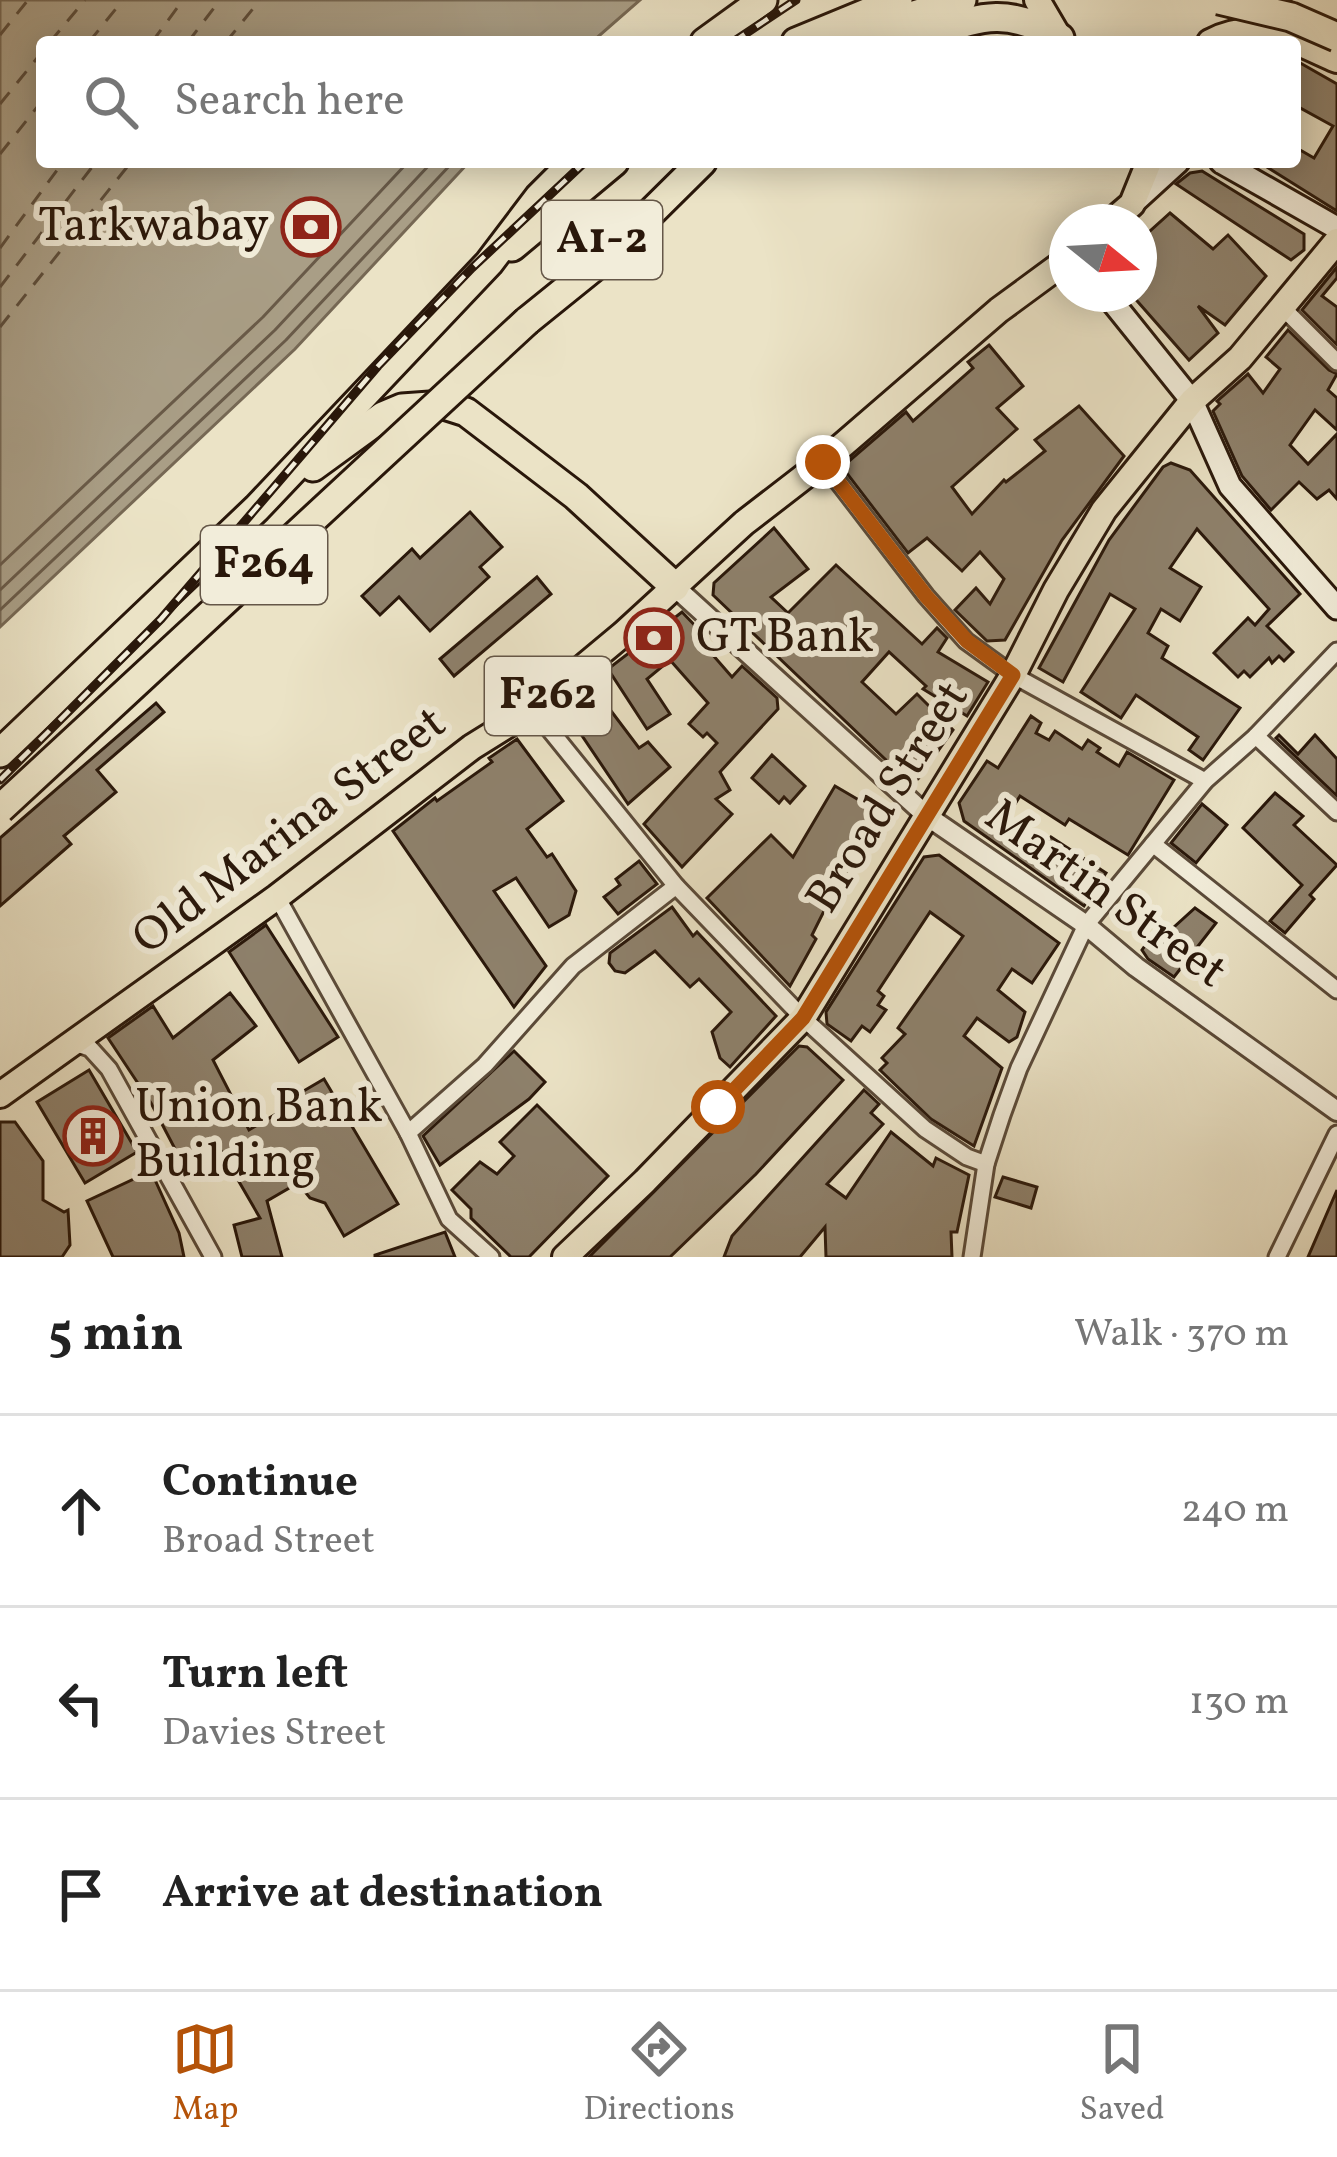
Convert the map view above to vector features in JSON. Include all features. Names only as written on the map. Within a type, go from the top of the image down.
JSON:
[{"type":"highway","points":[[713,36],[763,0]]},
{"type":"highway","points":[[811,36],[898,0]]},
{"type":"highway","points":[[863,36],[962,0]]},
{"type":"highway","points":[[1221,0],[1292,17],[1337,37]]},
{"type":"highway","points":[[1306,0],[1337,12]]},
{"type":"highway","points":[[928,36],[1004,16],[1028,21],[1055,36]]},
{"type":"highway","name":"F264","points":[[0,753],[257,508],[489,263],[538,197],[594,168]]},
{"type":"highway","name":"A1-2","points":[[527,321],[674,168]]},
{"type":"highway","name":"F264","points":[[0,809],[527,321],[605,258],[696,168]]},
{"type":"highway","points":[[257,508],[383,416],[420,405],[444,405],[486,424],[576,496],[675,587]]},
{"type":"main road","points":[[1037,0],[1060,36]]},
{"type":"main road","points":[[1208,36],[1221,0]]},
{"type":"main road","points":[[1219,36],[1230,31],[1273,36]]},
{"type":"main road","points":[[1301,46],[1337,60]]},
{"type":"main road","points":[[1132,204],[1147,168]]},
{"type":"main road","points":[[1132,204],[1171,168]]},
{"type":"main road","points":[[1232,168],[1337,228]]},
{"type":"main road","name":"Broad Street","points":[[565,1257],[803,1018],[1013,675],[1104,510],[1192,401],[1240,358],[1337,241]]},
{"type":"main road","name":"Old Marina Street","points":[[0,1095],[277,897],[472,747],[533,709],[744,523],[1049,273]]},
{"type":"main road","points":[[1120,312],[1192,401],[1230,485],[1337,608]]},
{"type":"street","points":[[1283,308],[1337,362]]},
{"type":"street","points":[[823,462],[926,596],[967,641],[1013,675],[1205,782]]},
{"type":"street","name":"Martin Street","points":[[675,587],[927,816],[1086,925],[1136,967],[1337,1111]]},
{"type":"street","points":[[972,1257],[986,1164],[1019,1068],[1086,925],[1205,782],[1337,651]]},
{"type":"street","points":[[533,709],[676,886],[803,1018],[925,1129],[986,1164]]},
{"type":"street","points":[[1256,736],[1337,812]]},
{"type":"street","points":[[1153,844],[1337,990]]},
{"type":"street","points":[[408,1133],[484,1065],[574,966],[676,886]]},
{"type":"street","points":[[277,897],[408,1133],[449,1219],[490,1257]]},
{"type":"street","points":[[74,1043],[90,1048],[109,1069],[213,1257]]},
{"type":"street","points":[[1277,1257],[1337,1134]]},
{"type":"water","points":[[0,0],[640,0],[599,36],[36,36],[36,168],[463,168],[295,349],[0,627]]},
{"type":"building","points":[[1301,63],[1337,84],[1337,211],[1269,168],[1301,168],[1301,150],[1314,158],[1333,126],[1301,108]]},
{"type":"building","points":[[1202,171],[1304,234],[1304,250],[1291,260],[1176,184]]},
{"type":"building","points":[[1170,213],[1213,249],[1228,235],[1266,276],[1225,325],[1198,306],[1218,333],[1189,360],[1147,312],[1157,312],[1157,225]]},
{"type":"building","points":[[1337,267],[1337,278],[1322,296],[1337,307],[1337,345],[1302,310]]},
{"type":"building","points":[[1288,330],[1337,374],[1328,390],[1337,398],[1337,430],[1315,410],[1290,445],[1308,464],[1337,434],[1337,499],[1329,490],[1317,499],[1299,482],[1271,510],[1242,476],[1213,411],[1220,404],[1217,401],[1248,374],[1263,393],[1280,369],[1266,357]]},
{"type":"building","points":[[989,345],[1023,386],[997,408],[1017,429],[952,487],[972,514],[1004,480],[1045,451],[1035,440],[1079,406],[1124,456],[1062,540],[1005,640],[987,641],[955,610],[976,588],[990,604],[1004,579],[980,552],[962,571],[927,538],[908,553],[842,467],[906,412],[913,421],[973,368],[968,362]]},
{"type":"building","points":[[1171,463],[1190,470],[1300,594],[1267,626],[1293,652],[1284,661],[1279,656],[1272,663],[1269,658],[1250,677],[1244,671],[1238,677],[1214,653],[1248,618],[1255,625],[1269,609],[1197,529],[1170,568],[1201,587],[1180,621],[1161,609],[1148,633],[1168,646],[1162,658],[1240,708],[1203,760],[1189,750],[1198,737],[1136,695],[1121,718],[1081,692],[1135,609],[1110,594],[1063,682],[1039,668],[1109,540],[1163,467]]},
{"type":"building","points":[[470,512],[502,547],[480,567],[489,577],[430,631],[399,597],[380,615],[362,596],[412,549],[420,558]]},
{"type":"building","points":[[774,528],[808,569],[771,597],[788,613],[836,565],[922,644],[937,628],[947,638],[938,652],[988,682],[967,716],[923,689],[926,686],[889,652],[862,682],[896,714],[917,694],[953,730],[918,779],[908,781],[713,595],[714,583]]},
{"type":"building","points":[[537,577],[551,594],[454,676],[440,659]]},
{"type":"building","points":[[682,612],[732,677],[742,666],[777,698],[778,709],[720,772],[730,790],[716,799],[732,814],[682,867],[644,824],[717,743],[689,724],[708,703],[670,660],[647,679],[670,714],[647,729],[608,669]]},
{"type":"building","points":[[590,683],[639,748],[648,742],[670,767],[628,804],[562,706]]},
{"type":"building","points":[[156,703],[164,712],[97,770],[116,792],[64,836],[71,844],[0,906],[0,838]]},
{"type":"building","points":[[1031,716],[1041,723],[1036,733],[1049,740],[1055,731],[1082,749],[1088,740],[1119,766],[1127,752],[1174,780],[1128,855],[1069,819],[1065,825],[1020,796],[1007,817],[1023,830],[1020,833],[1043,848],[1051,837],[1106,873],[1084,906],[964,821],[959,803],[987,761],[998,768]]},
{"type":"building","points":[[1279,735],[1298,754],[1315,735],[1337,759],[1337,796],[1276,738]]},
{"type":"building","points":[[517,739],[563,801],[527,829],[547,857],[552,854],[576,891],[569,915],[549,927],[516,878],[494,891],[546,966],[514,1007],[393,831]]},
{"type":"building","points":[[772,755],[805,786],[790,803],[784,797],[779,803],[752,778]]},
{"type":"building","points":[[835,786],[881,813],[830,899],[812,935],[816,939],[790,986],[707,898],[771,835],[793,857]]},
{"type":"building","points":[[1275,793],[1303,816],[1294,825],[1337,865],[1285,933],[1270,921],[1302,885],[1243,828]]},
{"type":"building","points":[[1202,804],[1227,825],[1196,863],[1171,843]]},
{"type":"building","points":[[939,855],[1059,943],[1032,983],[1012,969],[998,990],[1025,1012],[1017,1037],[1009,1042],[977,1018],[964,1036],[1002,1068],[974,1146],[931,1119],[880,1070],[887,1063],[882,1058],[905,1034],[898,1028],[963,936],[930,912],[878,991],[884,996],[878,1005],[886,1010],[870,1032],[862,1026],[851,1041],[827,1024],[826,1012],[924,857]]},
{"type":"building","points":[[639,861],[657,884],[618,914],[604,897],[620,885],[616,879]]},
{"type":"building","points":[[672,907],[693,936],[697,932],[776,1016],[730,1067],[720,1058],[712,1032],[731,1012],[699,979],[690,987],[655,951],[625,973],[615,971],[609,963],[610,953]]},
{"type":"building","points":[[1195,908],[1216,923],[1174,977],[1142,950],[1156,930],[1163,937]]},
{"type":"building","points":[[266,925],[338,1037],[299,1062],[229,952]]},
{"type":"building","points":[[230,993],[256,1026],[213,1060],[249,1130],[324,1079],[398,1204],[344,1236],[325,1203],[310,1198],[298,1183],[267,1201],[282,1257],[242,1257],[234,1225],[260,1218],[220,1149],[185,1168],[151,1103],[108,1038],[153,1006],[173,1038]]},
{"type":"building","points":[[799,1046],[807,1047],[843,1080],[756,1174],[670,1257],[589,1257]]},
{"type":"building","points":[[514,1051],[545,1082],[440,1165],[423,1136]]},
{"type":"building","name":"Union Bank Building","points":[[89,1070],[137,1152],[85,1183],[37,1102]]},
{"type":"building","points":[[864,1090],[879,1104],[871,1113],[883,1124],[827,1184],[846,1198],[891,1132],[933,1166],[936,1158],[969,1175],[957,1232],[951,1232],[952,1257],[826,1257],[825,1227],[800,1257],[724,1257],[732,1236]]},
{"type":"building","points":[[537,1105],[608,1176],[529,1257],[511,1257],[471,1218],[471,1209],[452,1190],[480,1162],[497,1174],[514,1156],[500,1142]]},
{"type":"building","points":[[0,1122],[15,1122],[43,1161],[43,1200],[68,1210],[70,1245],[62,1257],[0,1257]]},
{"type":"building","points":[[151,1171],[179,1233],[184,1257],[113,1257],[87,1201]]},
{"type":"building","points":[[1003,1177],[1037,1187],[1031,1208],[995,1197]]},
{"type":"building","points":[[1337,1190],[1337,1257],[1308,1257]]},
{"type":"building","points":[[445,1232],[455,1257],[375,1257],[375,1255]]},
{"type":"ferry route","points":[[0,35],[28,0]]},
{"type":"ferry route","points":[[55,36],[85,0]]},
{"type":"ferry route","points":[[94,36],[123,0]]},
{"type":"ferry route","points":[[156,36],[183,0]]},
{"type":"ferry route","points":[[193,36],[220,0]]},
{"type":"ferry route","points":[[231,36],[260,0]]},
{"type":"ferry route","points":[[0,104],[36,59]]},
{"type":"ferry route","points":[[0,154],[36,109]]},
{"type":"ferry route","points":[[0,248],[59,168]]},
{"type":"ferry route","points":[[0,287],[91,168]]},
{"type":"ferry route","points":[[0,327],[126,168]]},
{"type":"railway","points":[[742,36],[796,0]]},
{"type":"railway","points":[[0,780],[161,619],[378,366],[472,268],[579,168]]},
{"type":"place","name":"Tarkwabay","points":[[311,227]]},
{"type":"place","name":"GT Bank","points":[[654,638]]},
{"type":"place","name":"Union Bank Building","points":[[93,1136]]},
{"type":"route","points":[[718,1107],[803,1018],[1013,675],[967,641],[926,596],[823,462]]}]
